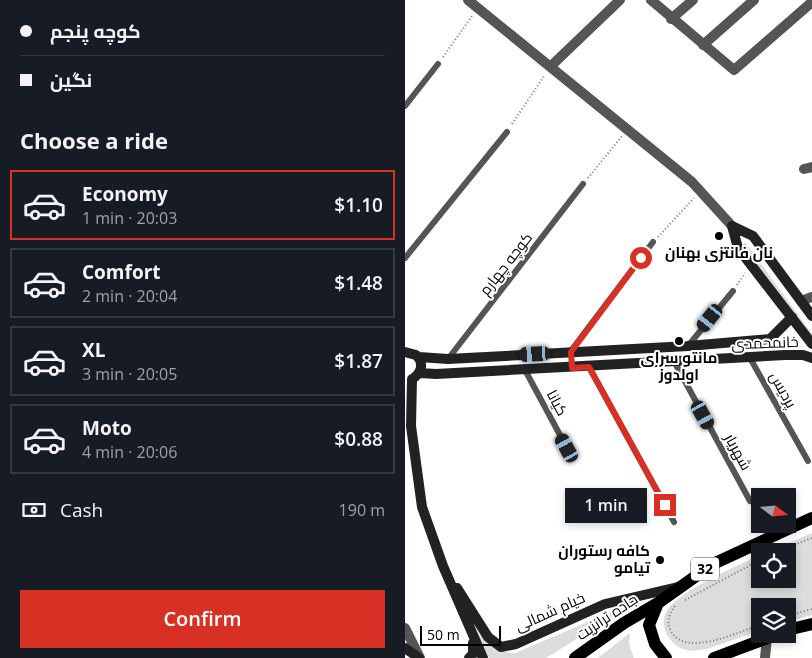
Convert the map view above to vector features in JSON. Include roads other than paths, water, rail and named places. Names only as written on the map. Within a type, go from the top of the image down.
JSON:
[{"type":"main road","points":[[732,226],[738,248],[812,344]]},
{"type":"main road","points":[[732,226],[753,236],[812,316]]},
{"type":"main road","name":"خانمحمدی","points":[[410,352],[448,359],[688,346],[770,339],[792,317]]},
{"type":"main road","points":[[410,352],[421,365],[412,377],[411,426],[422,507],[443,566],[473,639],[483,658]]},
{"type":"main road","points":[[571,352],[572,368]]},
{"type":"main road","name":"خانمحمدی","points":[[412,377],[436,374],[803,355],[812,358]]},
{"type":"main road","name":"32","points":[[658,603],[713,564],[812,518]]},
{"type":"main road","name":"خیام شمالی","points":[[443,566],[488,637],[501,647],[516,644],[605,604],[678,587]]},
{"type":"main road","points":[[658,603],[649,625],[655,644],[666,658]]},
{"type":"main road","name":"جاده ترانزیت","points":[[576,657],[624,623],[658,603]]},
{"type":"main road","points":[[796,628],[812,624]]},
{"type":"main road","points":[[469,658],[473,654],[473,639]]},
{"type":"main road","points":[[714,658],[754,643]]},
{"type":"main road","points":[[405,648],[419,658]]},
{"type":"street","points":[[468,0],[628,129],[700,191],[732,226]]},
{"type":"street","points":[[551,66],[620,0]]},
{"type":"street","points":[[651,0],[671,19],[734,70],[812,2]]},
{"type":"street","points":[[671,19],[693,0]]},
{"type":"street","points":[[703,45],[754,0]]},
{"type":"street","points":[[801,301],[812,297]]},
{"type":"street","points":[[405,628],[419,658]]},
{"type":"street","points":[[765,658],[770,643]]},
{"type":"lane","points":[[405,106],[438,64]]},
{"type":"lane","points":[[405,258],[507,132]]},
{"type":"lane","name":"کوچه چهارم","points":[[448,359],[583,184]]},
{"type":"lane","points":[[571,352],[653,242]]},
{"type":"lane","points":[[688,346],[733,291]]},
{"type":"lane","name":"پردیس","points":[[750,358],[808,461]]},
{"type":"lane","name":"شهریار","points":[[675,363],[750,501]]},
{"type":"lane","points":[[589,367],[674,522]]},
{"type":"lane","name":"کیانا","points":[[525,370],[567,448]]},
{"type":"place","name":"نان فانتزی بهنان","points":[[719,236]]},
{"type":"place","name":"مانتو سرای اولدوز","points":[[679,341]]},
{"type":"place","name":"کافه رستوران تیامو","points":[[660,560]]}]
